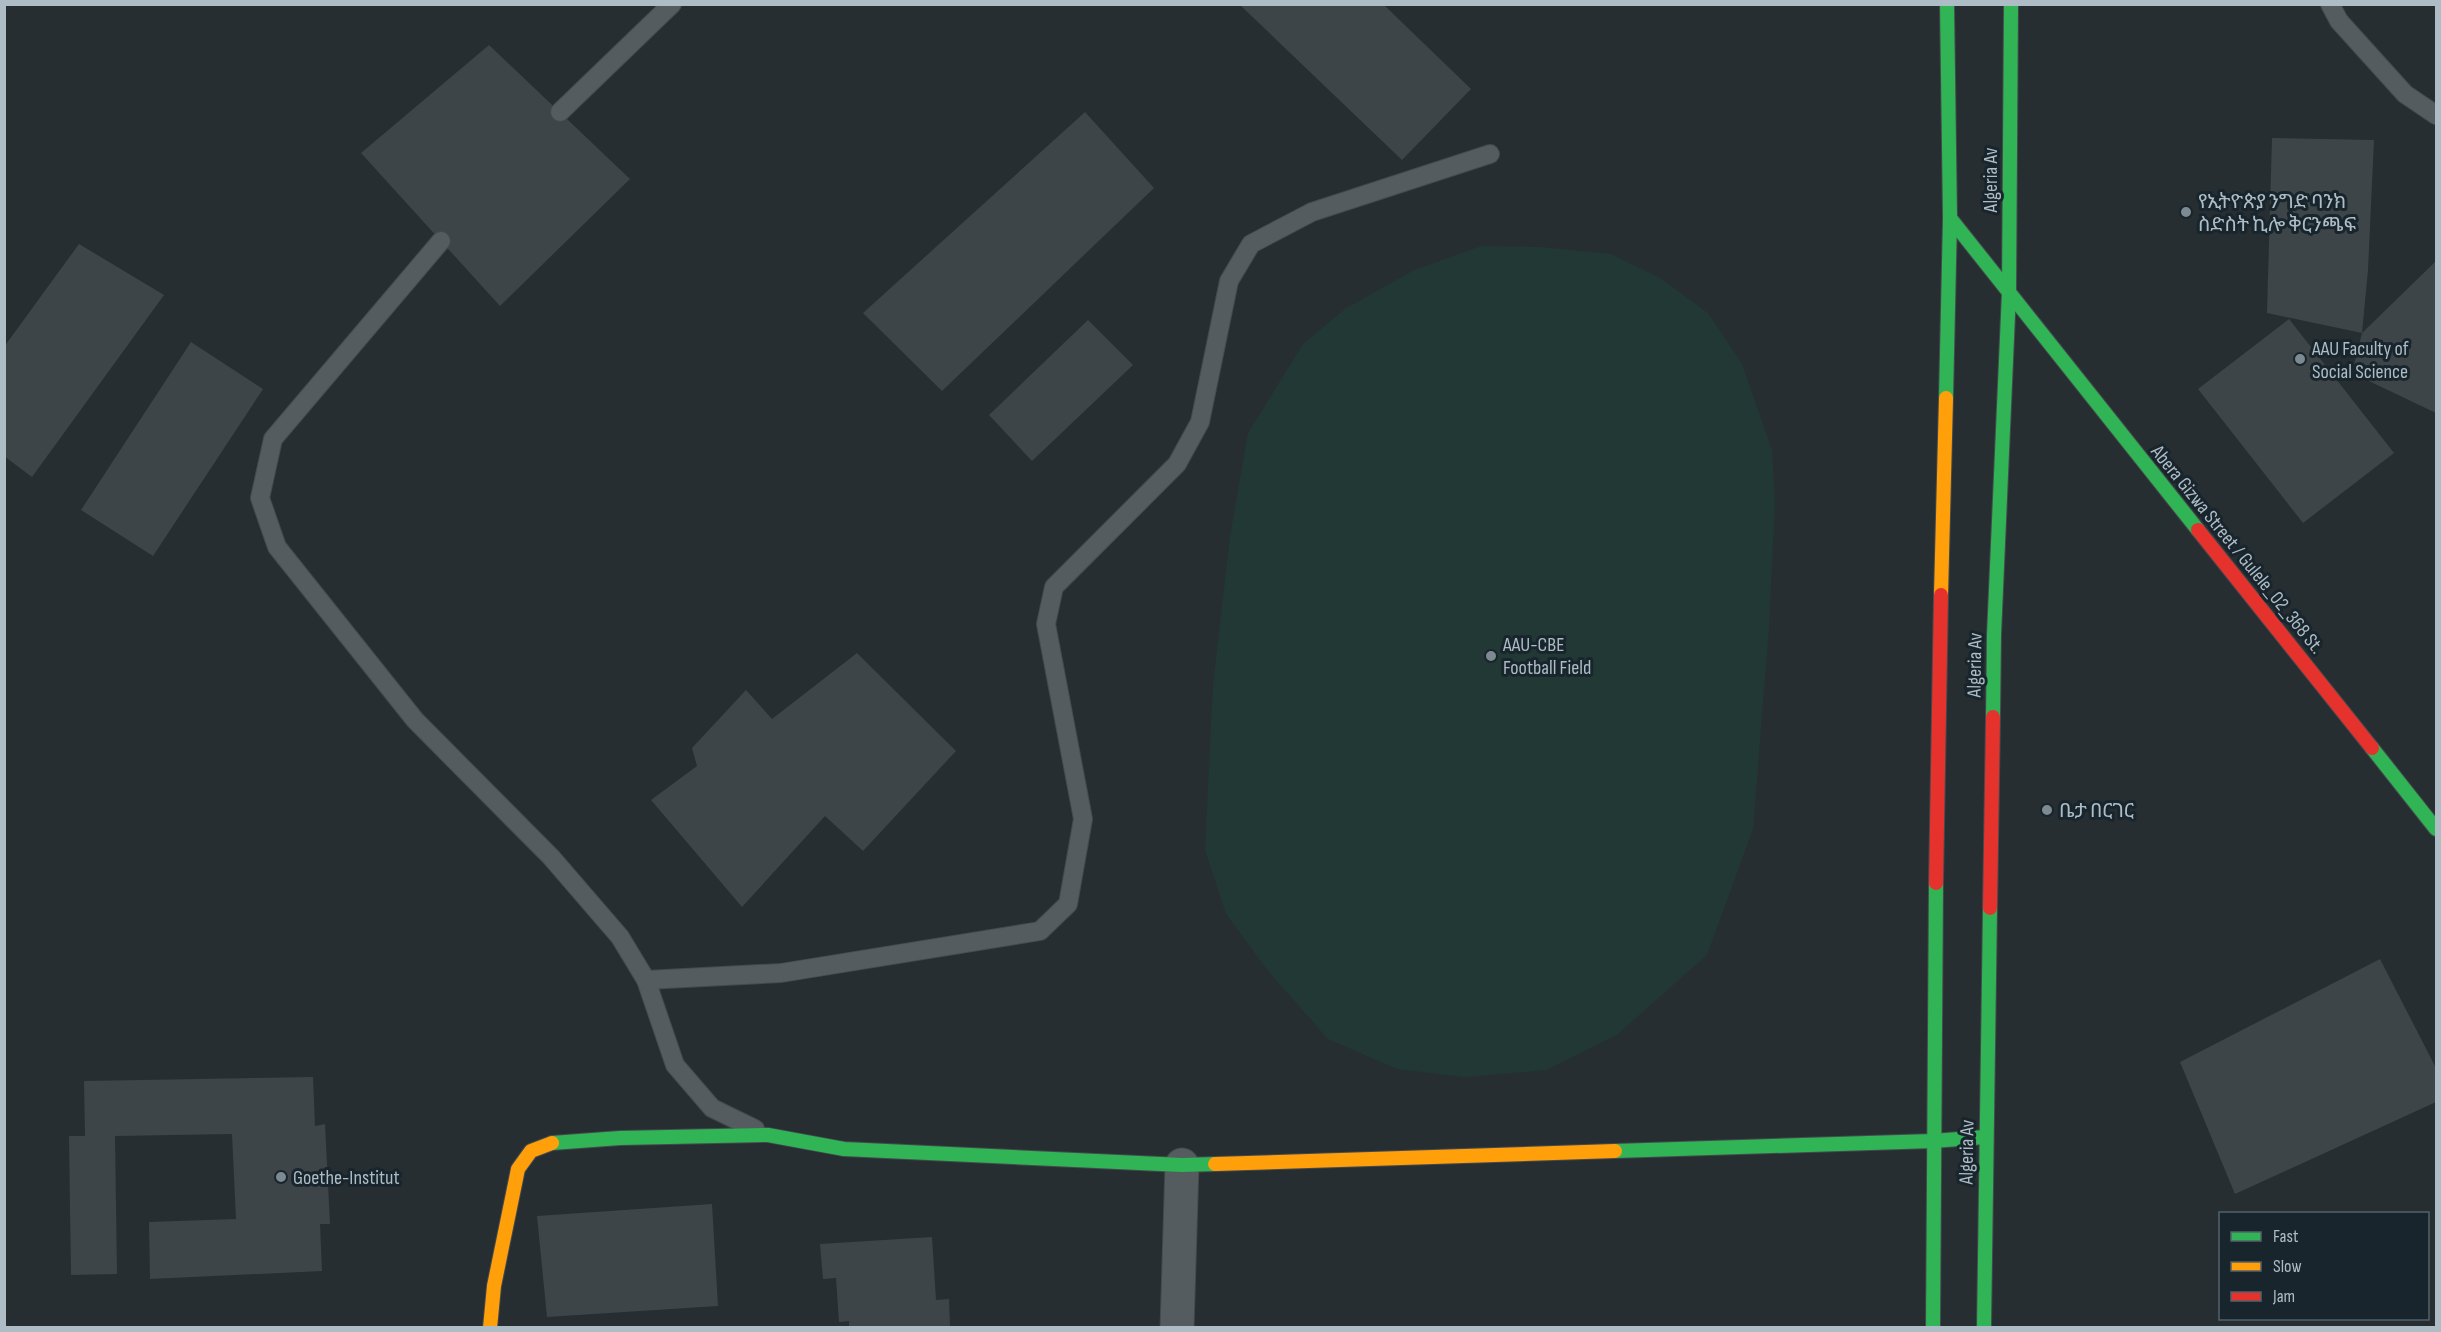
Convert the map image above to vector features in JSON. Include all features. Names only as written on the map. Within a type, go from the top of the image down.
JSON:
[{"type":"main road","name":"Algeria Av","points":[[1933,1328],[1939,682],[1950,218],[1947,4]]},
{"type":"main road","name":"Algeria Av","points":[[1984,1328],[1994,635],[2009,292],[2011,4]]},
{"type":"main road","name":"Abera Gizwa Street / Gulele_02_368 St.","points":[[1950,218],[2436,829]]},
{"type":"main road","points":[[490,1328],[494,1286],[518,1169],[531,1151],[550,1143],[620,1138],[768,1135],[844,1149],[1182,1165],[1933,1141],[1985,1137]]},
{"type":"street","points":[[1177,1328],[1182,1165]]},
{"type":"lane","points":[[560,112],[672,4]]},
{"type":"lane","points":[[2330,4],[2338,21],[2405,94],[2436,115]]},
{"type":"lane","points":[[646,980],[781,973],[1040,931],[1068,904],[1083,819],[1046,624],[1054,587],[1177,464],[1200,422],[1229,281],[1251,244],[1312,212],[1490,154]]},
{"type":"lane","points":[[441,241],[273,439],[260,498],[277,547],[415,720],[551,857],[620,937],[646,980],[675,1065],[712,1108],[768,1135]]},
{"type":"green space","name":"AAU-CBE Football Field","points":[[1481,246],[1541,247],[1611,254],[1660,278],[1708,313],[1742,364],[1772,450],[1775,502],[1769,628],[1753,829],[1707,955],[1618,1034],[1546,1070],[1464,1077],[1397,1069],[1328,1039],[1268,971],[1226,914],[1205,850],[1213,685],[1230,536],[1248,433],[1303,344],[1345,309],[1412,271]]},
{"type":"building","points":[[1239,4],[1383,4],[1471,89],[1402,160]]},
{"type":"building","points":[[489,45],[630,179],[500,306],[361,153]]},
{"type":"building","points":[[1085,112],[1154,188],[942,391],[863,313]]},
{"type":"building","points":[[2272,138],[2374,140],[2368,270],[2362,333],[2267,313]]},
{"type":"building","points":[[79,244],[164,295],[32,477],[4,456],[4,347]]},
{"type":"building","points":[[2436,261],[2436,413],[2352,373],[2362,333]]},
{"type":"building","points":[[2289,319],[2394,453],[2303,523],[2198,389]]},
{"type":"building","points":[[1088,320],[1133,365],[1032,461],[989,415]]},
{"type":"building","points":[[191,342],[263,389],[153,556],[81,510]]},
{"type":"building","points":[[857,653],[956,751],[863,851],[825,816],[742,907],[651,800],[697,766],[692,748],[746,690],[772,719]]},
{"type":"building","points":[[2380,959],[2436,1068],[2436,1102],[2235,1194],[2180,1062]]},
{"type":"building","name":"Goethe-Institut","points":[[313,1077],[315,1126],[325,1124],[330,1224],[320,1224],[322,1271],[150,1279],[149,1222],[236,1219],[232,1134],[115,1136],[117,1274],[71,1275],[69,1136],[85,1136],[84,1081]]},
{"type":"building","points":[[712,1204],[718,1306],[547,1317],[537,1216]]},
{"type":"building","points":[[932,1237],[936,1300],[949,1299],[950,1328],[849,1328],[849,1321],[839,1322],[836,1278],[823,1279],[820,1244]]},
{"type":"traffic: fast","points":[[1946,398],[1950,218],[1947,4]]},
{"type":"traffic: fast","points":[[1993,717],[1994,635],[2009,292],[2011,4]]},
{"type":"traffic: fast","points":[[1950,218],[2198,530]]},
{"type":"traffic: fast","points":[[2372,748],[2436,829]]},
{"type":"traffic: fast","points":[[1933,1328],[1936,883]]},
{"type":"traffic: fast","points":[[1984,1328],[1990,908]]},
{"type":"traffic: fast","points":[[552,1143],[620,1138],[768,1135],[844,1149],[1182,1165],[1215,1164]]},
{"type":"traffic: fast","points":[[1615,1151],[1933,1141],[1985,1137]]},
{"type":"traffic: slow","points":[[1941,595],[1946,398]]},
{"type":"traffic: slow","points":[[490,1328],[494,1286],[518,1169],[531,1151],[552,1143]]},
{"type":"traffic: slow","points":[[1215,1164],[1615,1151]]},
{"type":"traffic: jam","points":[[2198,530],[2372,748]]},
{"type":"traffic: jam","points":[[1936,883],[1941,595]]},
{"type":"traffic: jam","points":[[1990,908],[1993,717]]},
{"type":"place","name":"የኢትዮጵያ ንግድ ባንክ ስድስት ኪሎ ቅርንጫፍ","points":[[2186,212]]},
{"type":"place","name":"AAU Faculty of Social Science","points":[[2300,359]]},
{"type":"place","name":"AAU-CBE Football Field","points":[[1491,656]]},
{"type":"place","name":"ቤታ በርገር","points":[[2047,810]]},
{"type":"place","name":"Goethe-Institut","points":[[281,1177]]}]
